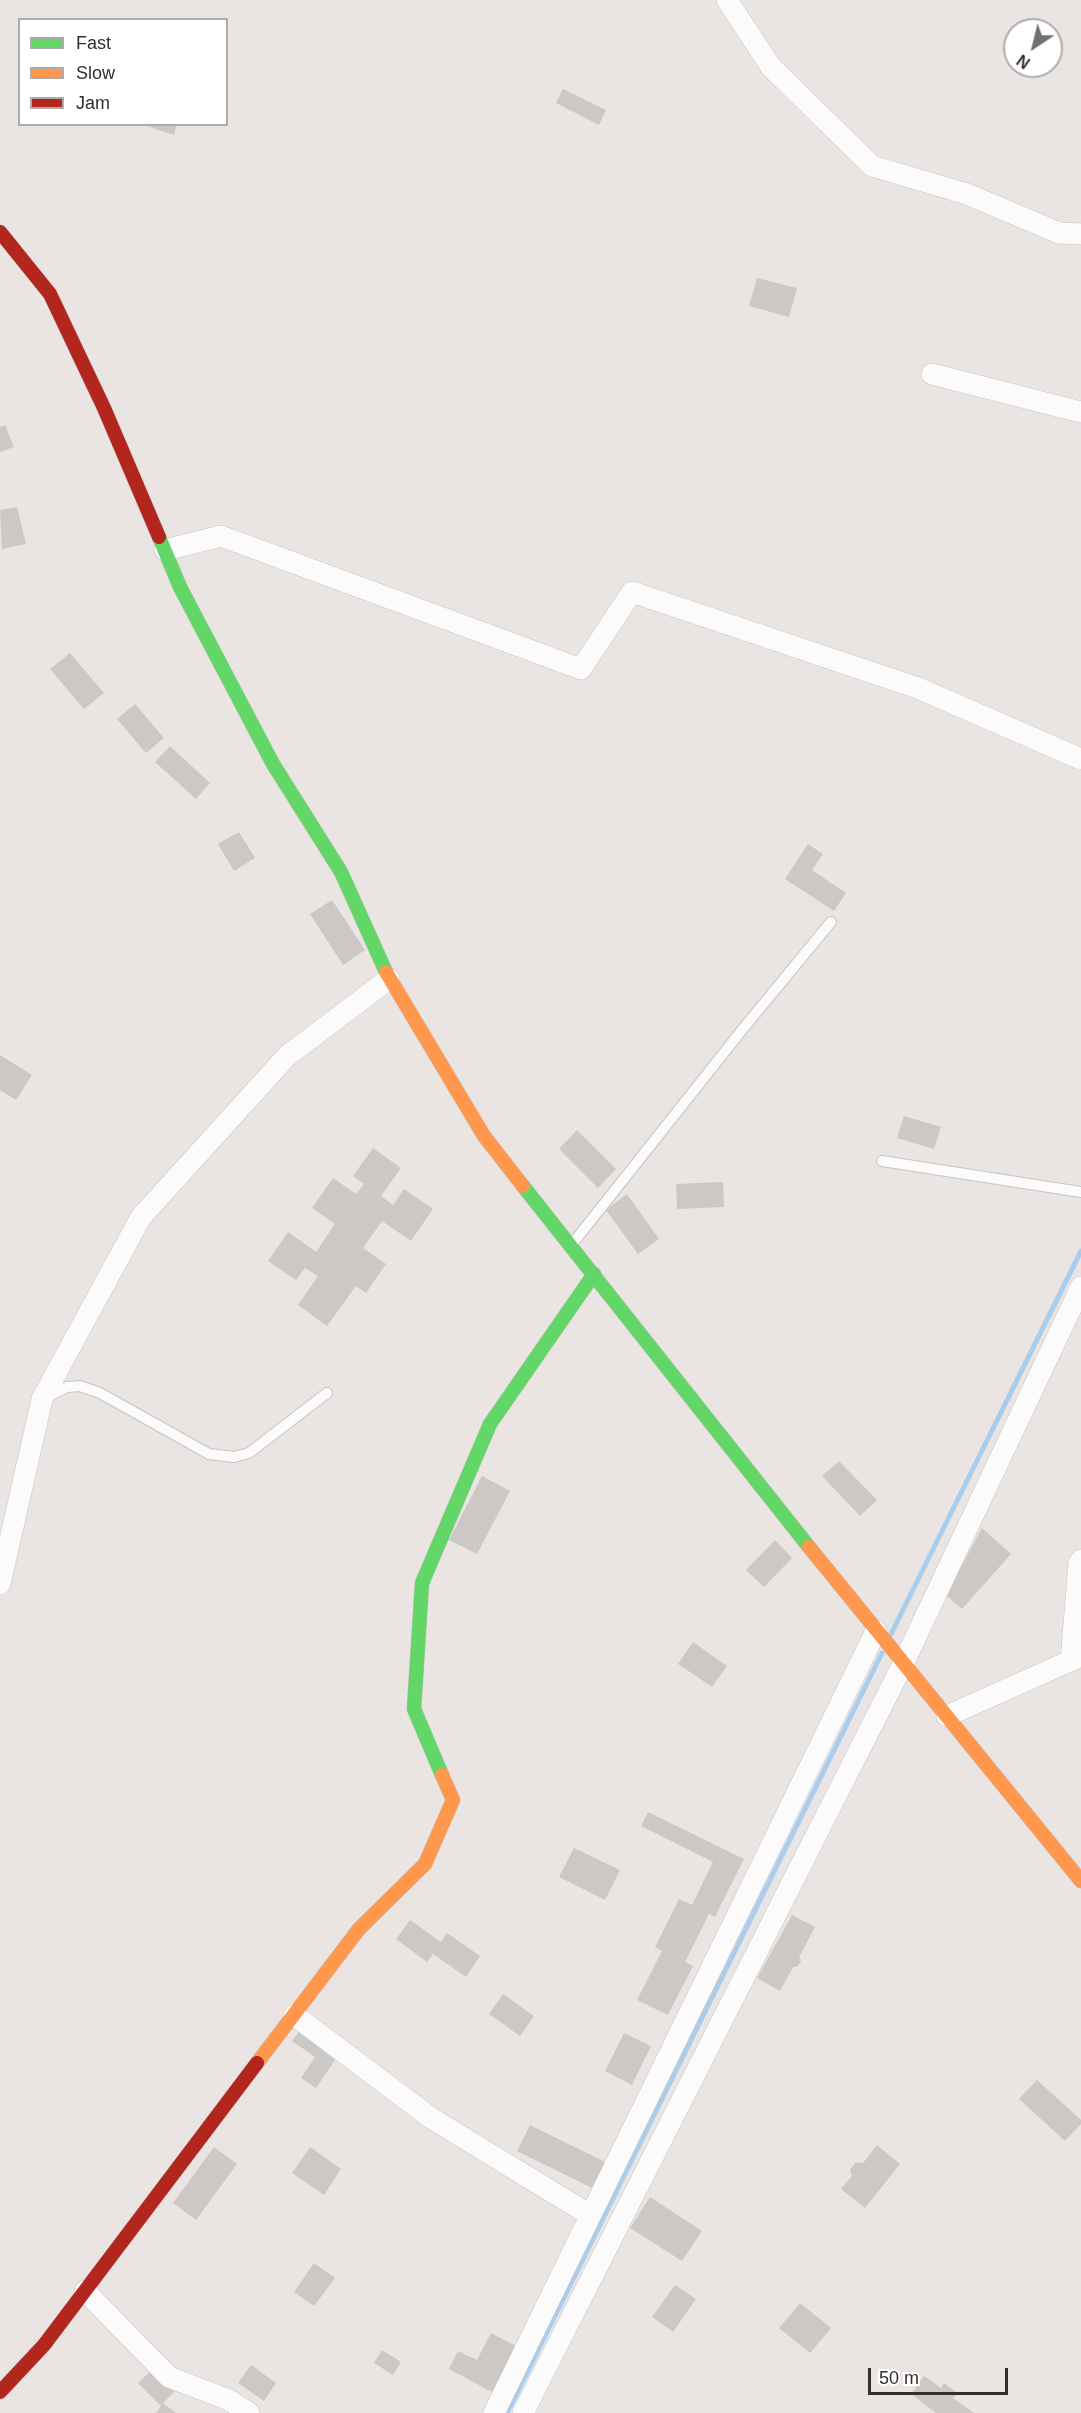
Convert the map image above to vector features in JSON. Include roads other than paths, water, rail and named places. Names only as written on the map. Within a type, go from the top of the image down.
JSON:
[{"type":"street","points":[[726,0],[771,67],[872,166],[967,194],[1059,233],[1081,234]]},
{"type":"street","points":[[0,232],[50,294],[104,408],[180,587],[273,764],[341,872],[389,979],[484,1136],[876,1631],[1081,1881]]},
{"type":"street","points":[[932,374],[1081,412]]},
{"type":"street","points":[[165,550],[221,537],[581,669],[632,592],[918,688],[1081,759]]},
{"type":"street","points":[[0,1584],[42,1399],[141,1218],[287,1056],[389,979]]},
{"type":"street","points":[[0,2392],[44,2345],[359,1929],[425,1864],[453,1800],[414,1709],[422,1583],[490,1424],[594,1274]]},
{"type":"street","points":[[523,2413],[1081,1287]]},
{"type":"street","points":[[947,1716],[1076,1659],[1079,1563],[1081,1560]]},
{"type":"street","points":[[494,2413],[876,1631]]},
{"type":"street","points":[[294,2015],[431,2118],[591,2215]]},
{"type":"street","points":[[85,2291],[169,2377],[229,2400],[249,2413]]},
{"type":"lane","points":[[571,1246],[742,1030],[831,922]]},
{"type":"lane","points":[[882,1161],[1081,1192]]},
{"type":"lane","points":[[42,1399],[67,1387],[80,1386],[100,1393],[209,1454],[234,1457],[249,1453],[327,1393]]},
{"type":"waterway","points":[[891,1634],[1081,1251]]},
{"type":"waterway","points":[[507,2413],[882,1653]]}]
